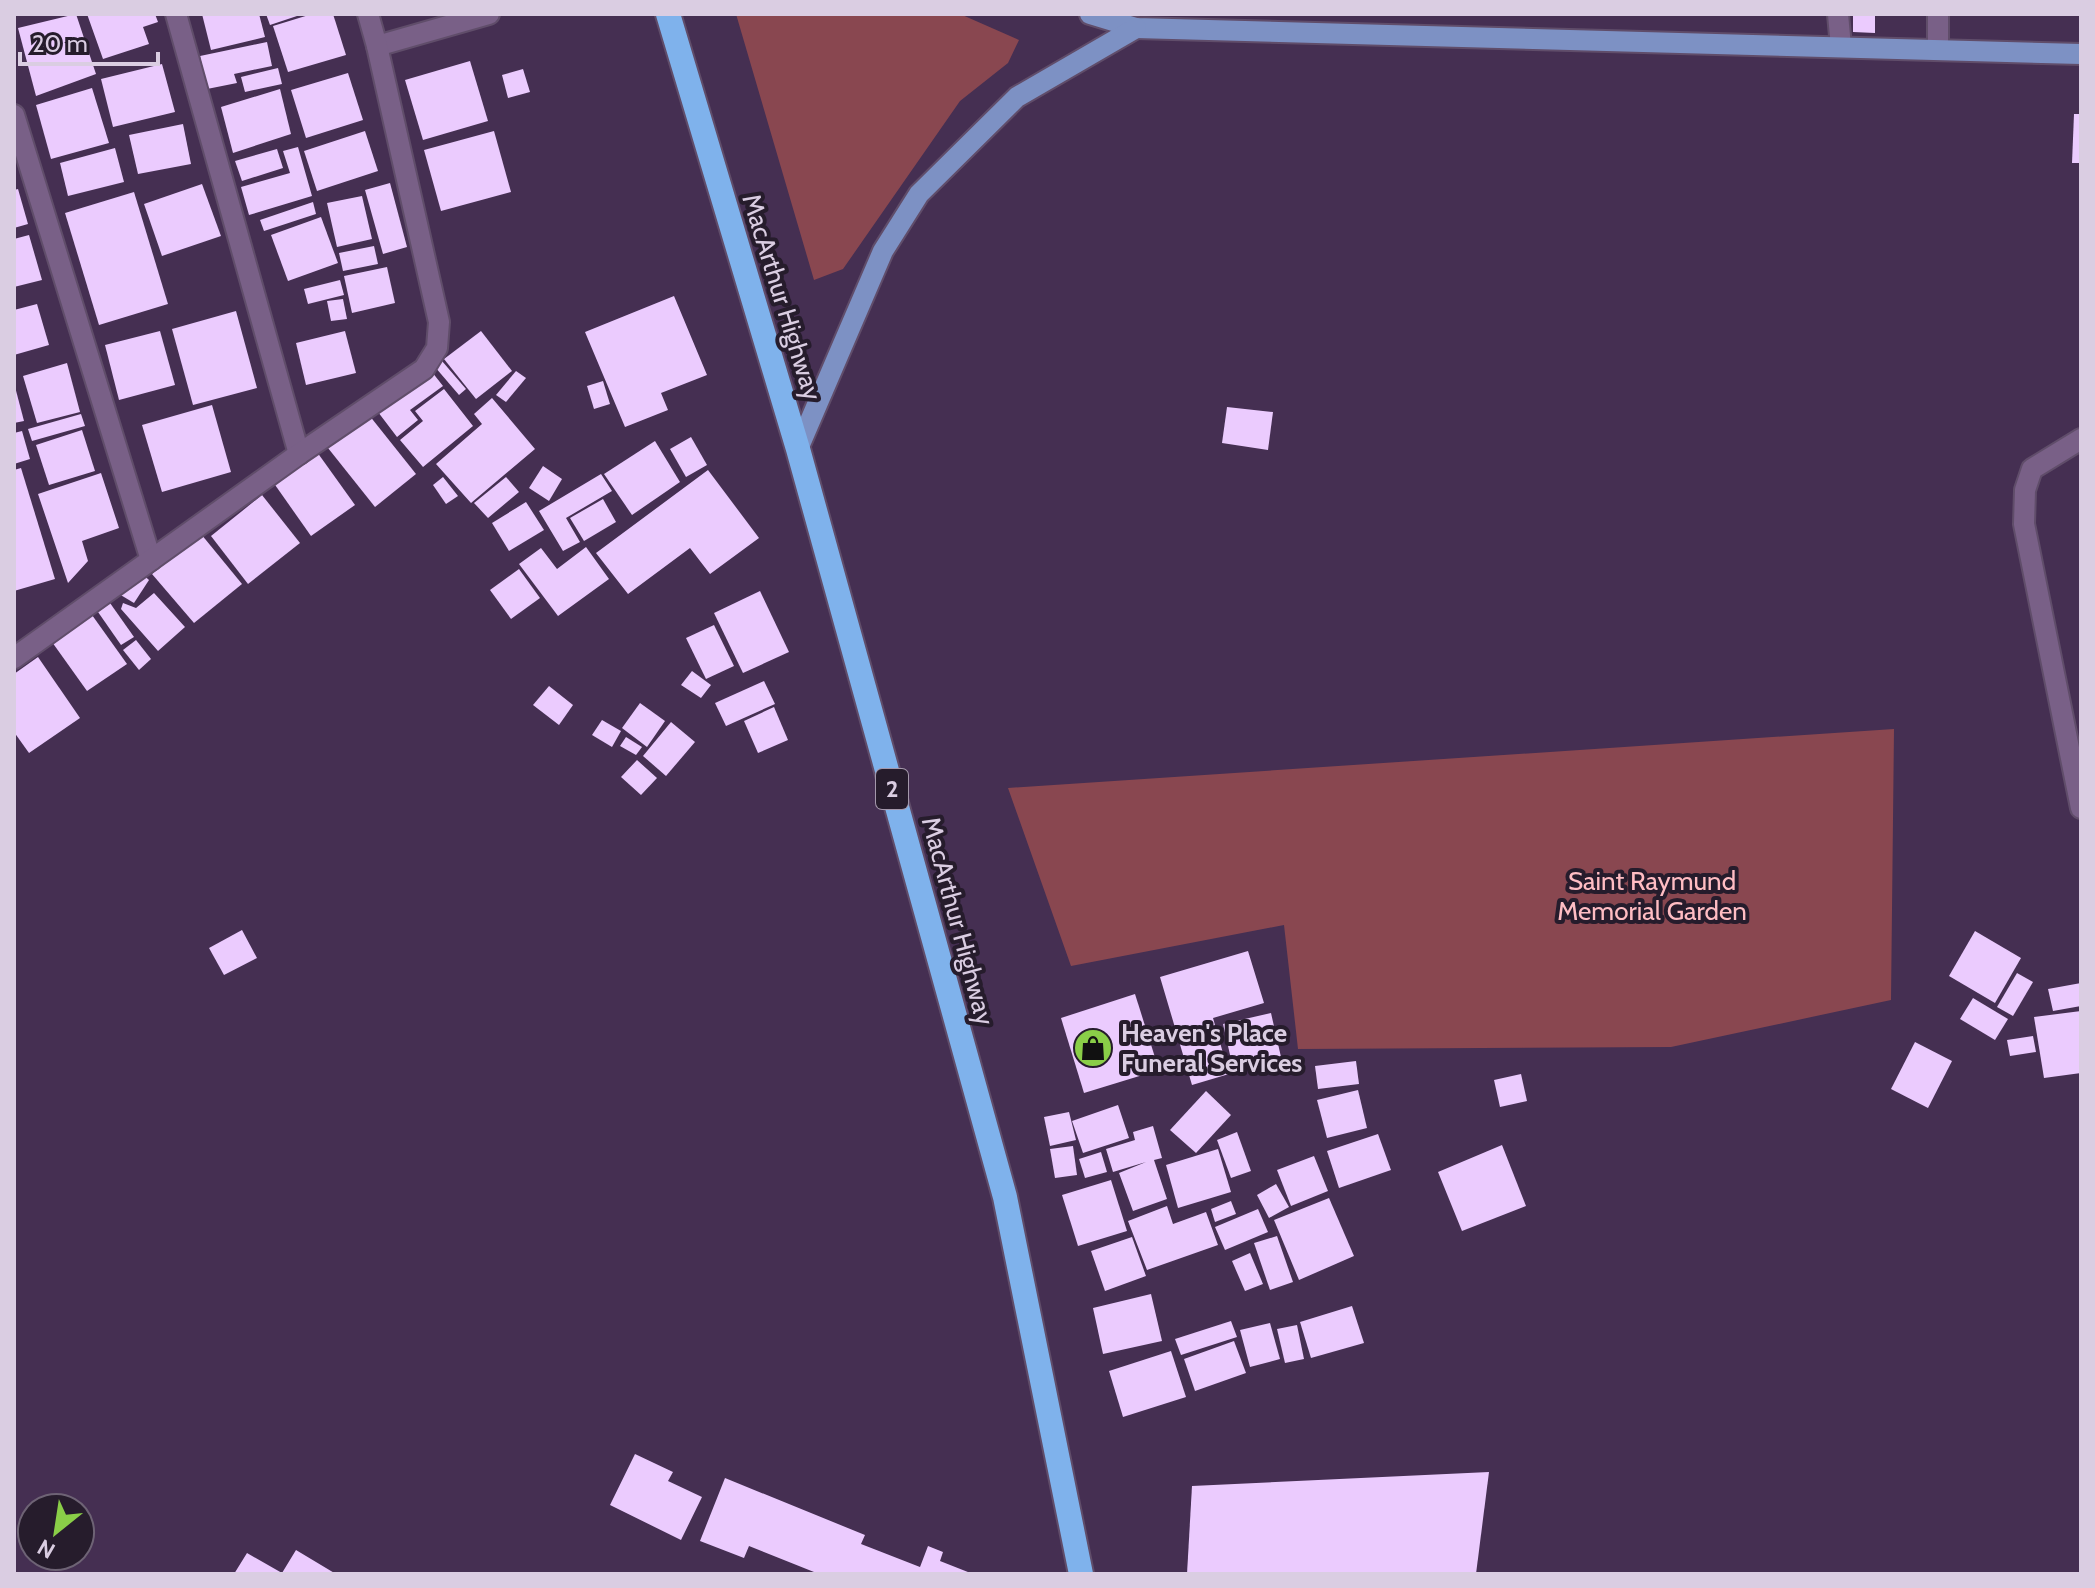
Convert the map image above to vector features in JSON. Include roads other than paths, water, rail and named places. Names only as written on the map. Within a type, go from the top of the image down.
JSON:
[{"type":"highway","name":"MacArthur Highway","points":[[668,14],[798,449],[1005,1197],[1081,1574]]},
{"type":"main road","points":[[1090,14],[1136,28],[2081,54]]},
{"type":"main road","points":[[798,449],[883,251],[919,194],[1017,97],[1136,28]]},
{"type":"street","points":[[176,14],[299,454]]},
{"type":"street","points":[[14,658],[299,454],[424,369],[437,348],[439,322],[368,14]]},
{"type":"street","points":[[377,46],[489,14]]},
{"type":"street","points":[[1838,14],[1841,47]]},
{"type":"street","points":[[1938,14],[1938,50]]},
{"type":"street","points":[[14,115],[151,560]]},
{"type":"street","points":[[2081,439],[2032,469],[2025,490],[2024,524],[2081,808]]},
{"type":"place","name":"Heaven's Place Funeral Services","points":[[1093,1048]]},
{"type":"park label","name":"Saint Raymund Memorial Garden","points":[[1652,896]]}]
